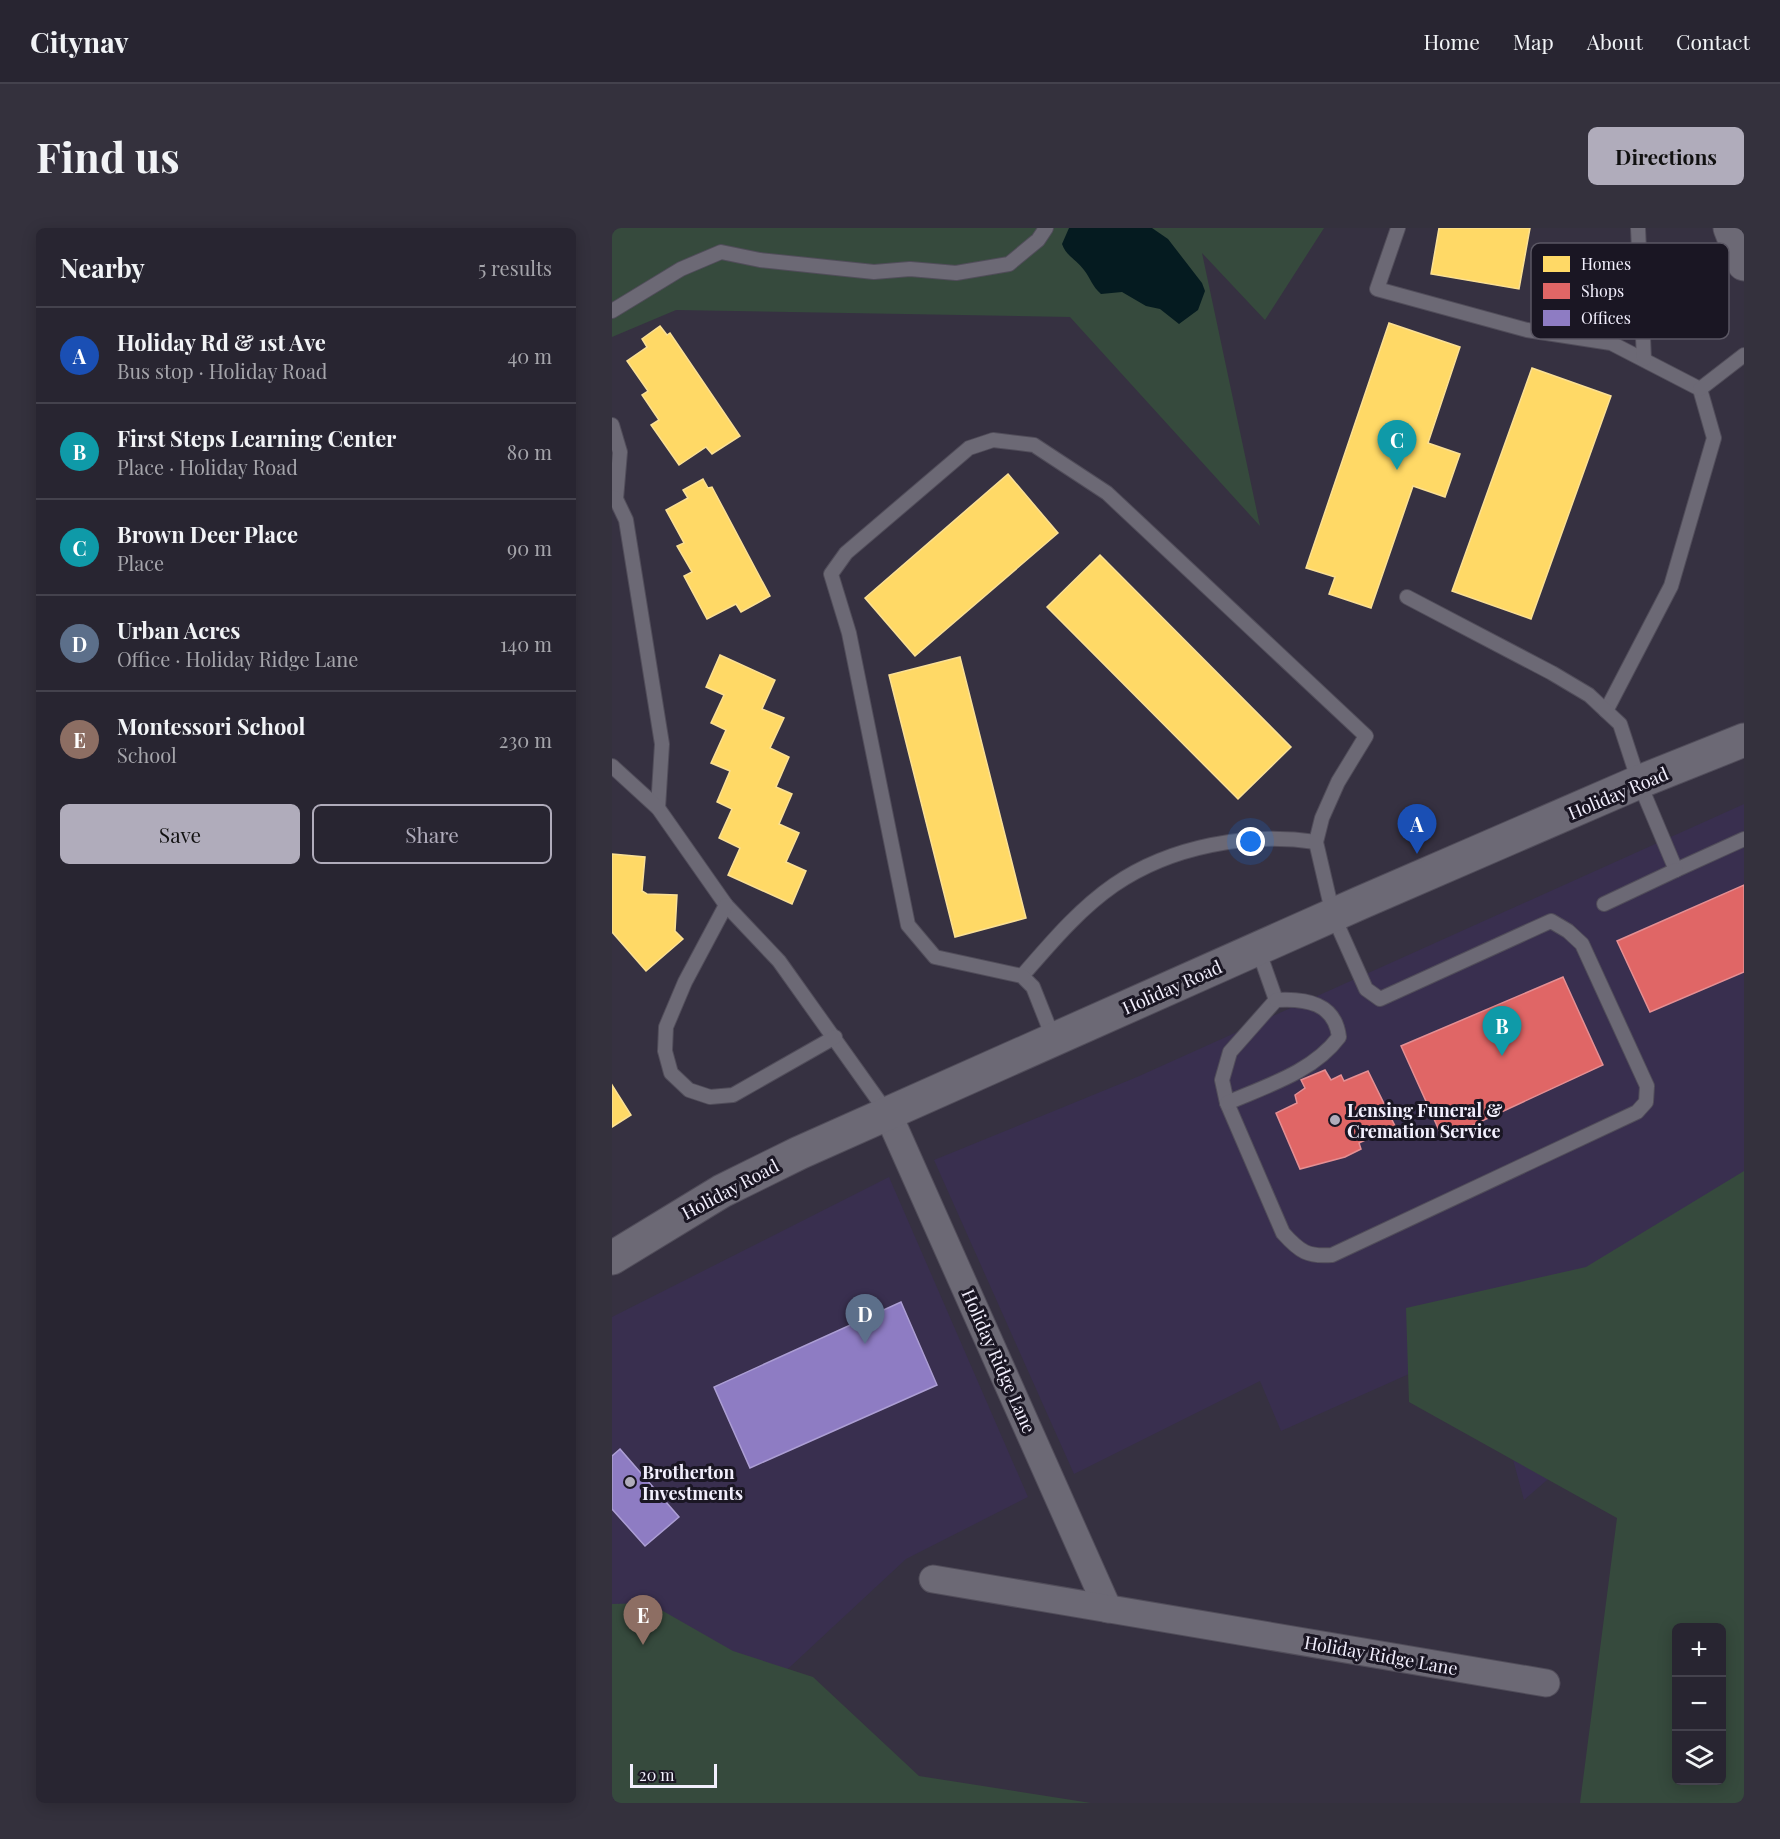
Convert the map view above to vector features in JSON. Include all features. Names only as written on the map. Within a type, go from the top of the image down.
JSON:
[{"type":"street","points":[[1730,228],[1744,264]]},
{"type":"street","name":"Holiday Road","points":[[612,1258],[722,1191],[799,1153],[1333,915],[1640,782],[1744,740]]},
{"type":"street","name":"Holiday Ridge Lane","points":[[888,1114],[1108,1609]]},
{"type":"street","name":"Holiday Ridge Lane","points":[[933,1579],[1546,1683]]},
{"type":"lane","points":[[612,311],[681,269],[721,252],[760,260],[874,272],[910,269],[956,273],[1009,264],[1038,240],[1046,228]]},
{"type":"lane","points":[[1398,228],[1377,290],[1531,331]]},
{"type":"lane","points":[[1638,228],[1639,243]]},
{"type":"lane","points":[[1585,339],[1611,343],[1700,388],[1714,438],[1671,586],[1606,711]]},
{"type":"lane","points":[[1643,339],[1644,359]]},
{"type":"lane","points":[[1700,388],[1744,355]]},
{"type":"lane","points":[[612,425],[620,452],[614,498],[626,520],[662,744],[658,808]]},
{"type":"lane","points":[[1054,1040],[1033,987],[1022,976],[935,957],[908,925],[849,633],[831,574],[846,553],[969,448],[993,440],[1034,445],[1107,493],[1366,736],[1338,782],[1322,819],[1316,842],[1333,915],[1366,989],[1380,999],[1551,921],[1568,931],[1582,944],[1649,1094],[1646,1102],[1637,1112],[1332,1255],[1312,1256],[1294,1246],[1283,1233],[1227,1103],[1222,1080],[1230,1052],[1276,1000],[1300,998],[1317,1004],[1333,1015],[1338,1025],[1339,1037],[1330,1050],[1297,1072],[1227,1103]]},
{"type":"lane","points":[[1407,597],[1552,673],[1589,695],[1620,724],[1640,782],[1676,870]]},
{"type":"lane","points":[[612,766],[658,808],[726,905],[779,961],[888,1114]]},
{"type":"lane","points":[[1022,976],[1063,929],[1114,885],[1163,858],[1227,843],[1284,837],[1316,842]]},
{"type":"lane","points":[[1604,904],[1744,839]]},
{"type":"lane","points":[[726,905],[685,982],[666,1026],[664,1051],[671,1073],[689,1090],[710,1097],[733,1095],[834,1037]]},
{"type":"lane","points":[[1258,949],[1276,1000]]},
{"type":"shaded area","points":[[612,228],[1324,228],[1265,320],[1202,253],[1260,526],[1070,317],[676,310],[612,337]]},
{"type":"shaded area","points":[[1069,228],[1152,228],[1168,239],[1202,283],[1205,291],[1198,310],[1179,324],[1160,309],[1146,306],[1122,292],[1101,294],[1062,244]]},
{"type":"shaded area","points":[[1744,804],[1744,1309],[1524,1500],[1481,1342],[1281,1431],[1260,1381],[1074,1474],[934,1160],[1137,1077]]},
{"type":"shaded area","points":[[1744,1171],[1744,1803],[1580,1803],[1617,1518],[1409,1402],[1406,1308],[1586,1267]]},
{"type":"shaded area","points":[[889,1177],[1028,1497],[906,1559],[735,1718],[612,1803],[612,1317]]},
{"type":"shaded area","points":[[649,1603],[733,1651],[813,1677],[919,1776],[1091,1803],[612,1803],[612,1604]]},
{"type":"building: Homes","points":[[1439,228],[1530,228],[1519,289],[1431,274]]},
{"type":"building: Homes","points":[[1389,323],[1460,347],[1428,443],[1460,454],[1445,497],[1413,486],[1371,608],[1329,594],[1335,577],[1306,568]]},
{"type":"building: Homes","points":[[660,326],[667,335],[670,333],[740,436],[712,454],[706,447],[679,465],[651,425],[659,420],[642,395],[648,391],[627,361],[647,347],[642,339]]},
{"type":"building: Homes","points":[[1532,368],[1611,396],[1531,619],[1452,591]]},
{"type":"building: Homes","points":[[1008,474],[1058,533],[915,656],[865,598]]},
{"type":"building: Homes","points":[[703,479],[708,488],[712,487],[770,596],[741,612],[736,604],[707,619],[684,576],[692,572],[677,546],[684,543],[666,510],[688,498],[683,490]]},
{"type":"building: Homes","points":[[1100,555],[1291,747],[1238,799],[1047,607]]},
{"type":"building: Homes","points":[[720,655],[775,680],[762,709],[784,718],[770,748],[789,757],[776,787],[792,794],[779,824],[799,833],[786,862],[806,871],[792,904],[728,875],[740,848],[719,838],[732,809],[717,802],[730,771],[711,763],[726,730],[711,723],[724,695],[706,687]]},
{"type":"building: Homes","points":[[960,657],[1026,918],[955,937],[889,675]]},
{"type":"building: Homes","points":[[612,854],[645,857],[642,891],[647,894],[677,895],[675,931],[683,939],[646,971],[612,932]]},
{"type":"building: Homes","points":[[612,1085],[631,1115],[612,1127]]},
{"type":"building: Shops","points":[[1744,885],[1744,972],[1650,1012],[1617,941]]},
{"type":"building: Shops","points":[[1563,977],[1603,1065],[1443,1139],[1401,1046]]},
{"type":"building: Shops","name":"Lensing Funeral & Cremation Service","points":[[1325,1070],[1331,1080],[1341,1075],[1344,1081],[1368,1071],[1395,1126],[1359,1143],[1361,1149],[1345,1157],[1300,1169],[1276,1113],[1297,1103],[1295,1095],[1305,1088],[1301,1080]]},
{"type":"building: Offices","points":[[901,1302],[937,1385],[750,1468],[714,1387]]},
{"type":"building: Offices","name":"Brotherton Investments","points":[[620,1449],[679,1517],[645,1546],[612,1509],[612,1456]]},
{"type":"place","name":"Brown Deer Place","points":[[1397,470]]},
{"type":"place","name":"Holiday Rd & 1st Ave","points":[[1417,854]]},
{"type":"place","name":"First Steps Learning Center","points":[[1502,1056]]},
{"type":"place","name":"Lensing Funeral & Cremation Service","points":[[1335,1120]]},
{"type":"place","name":"Urban Acres","points":[[865,1344]]},
{"type":"place","name":"Brotherton Investments","points":[[630,1482]]},
{"type":"place","name":"Montessori School","points":[[643,1645]]}]
